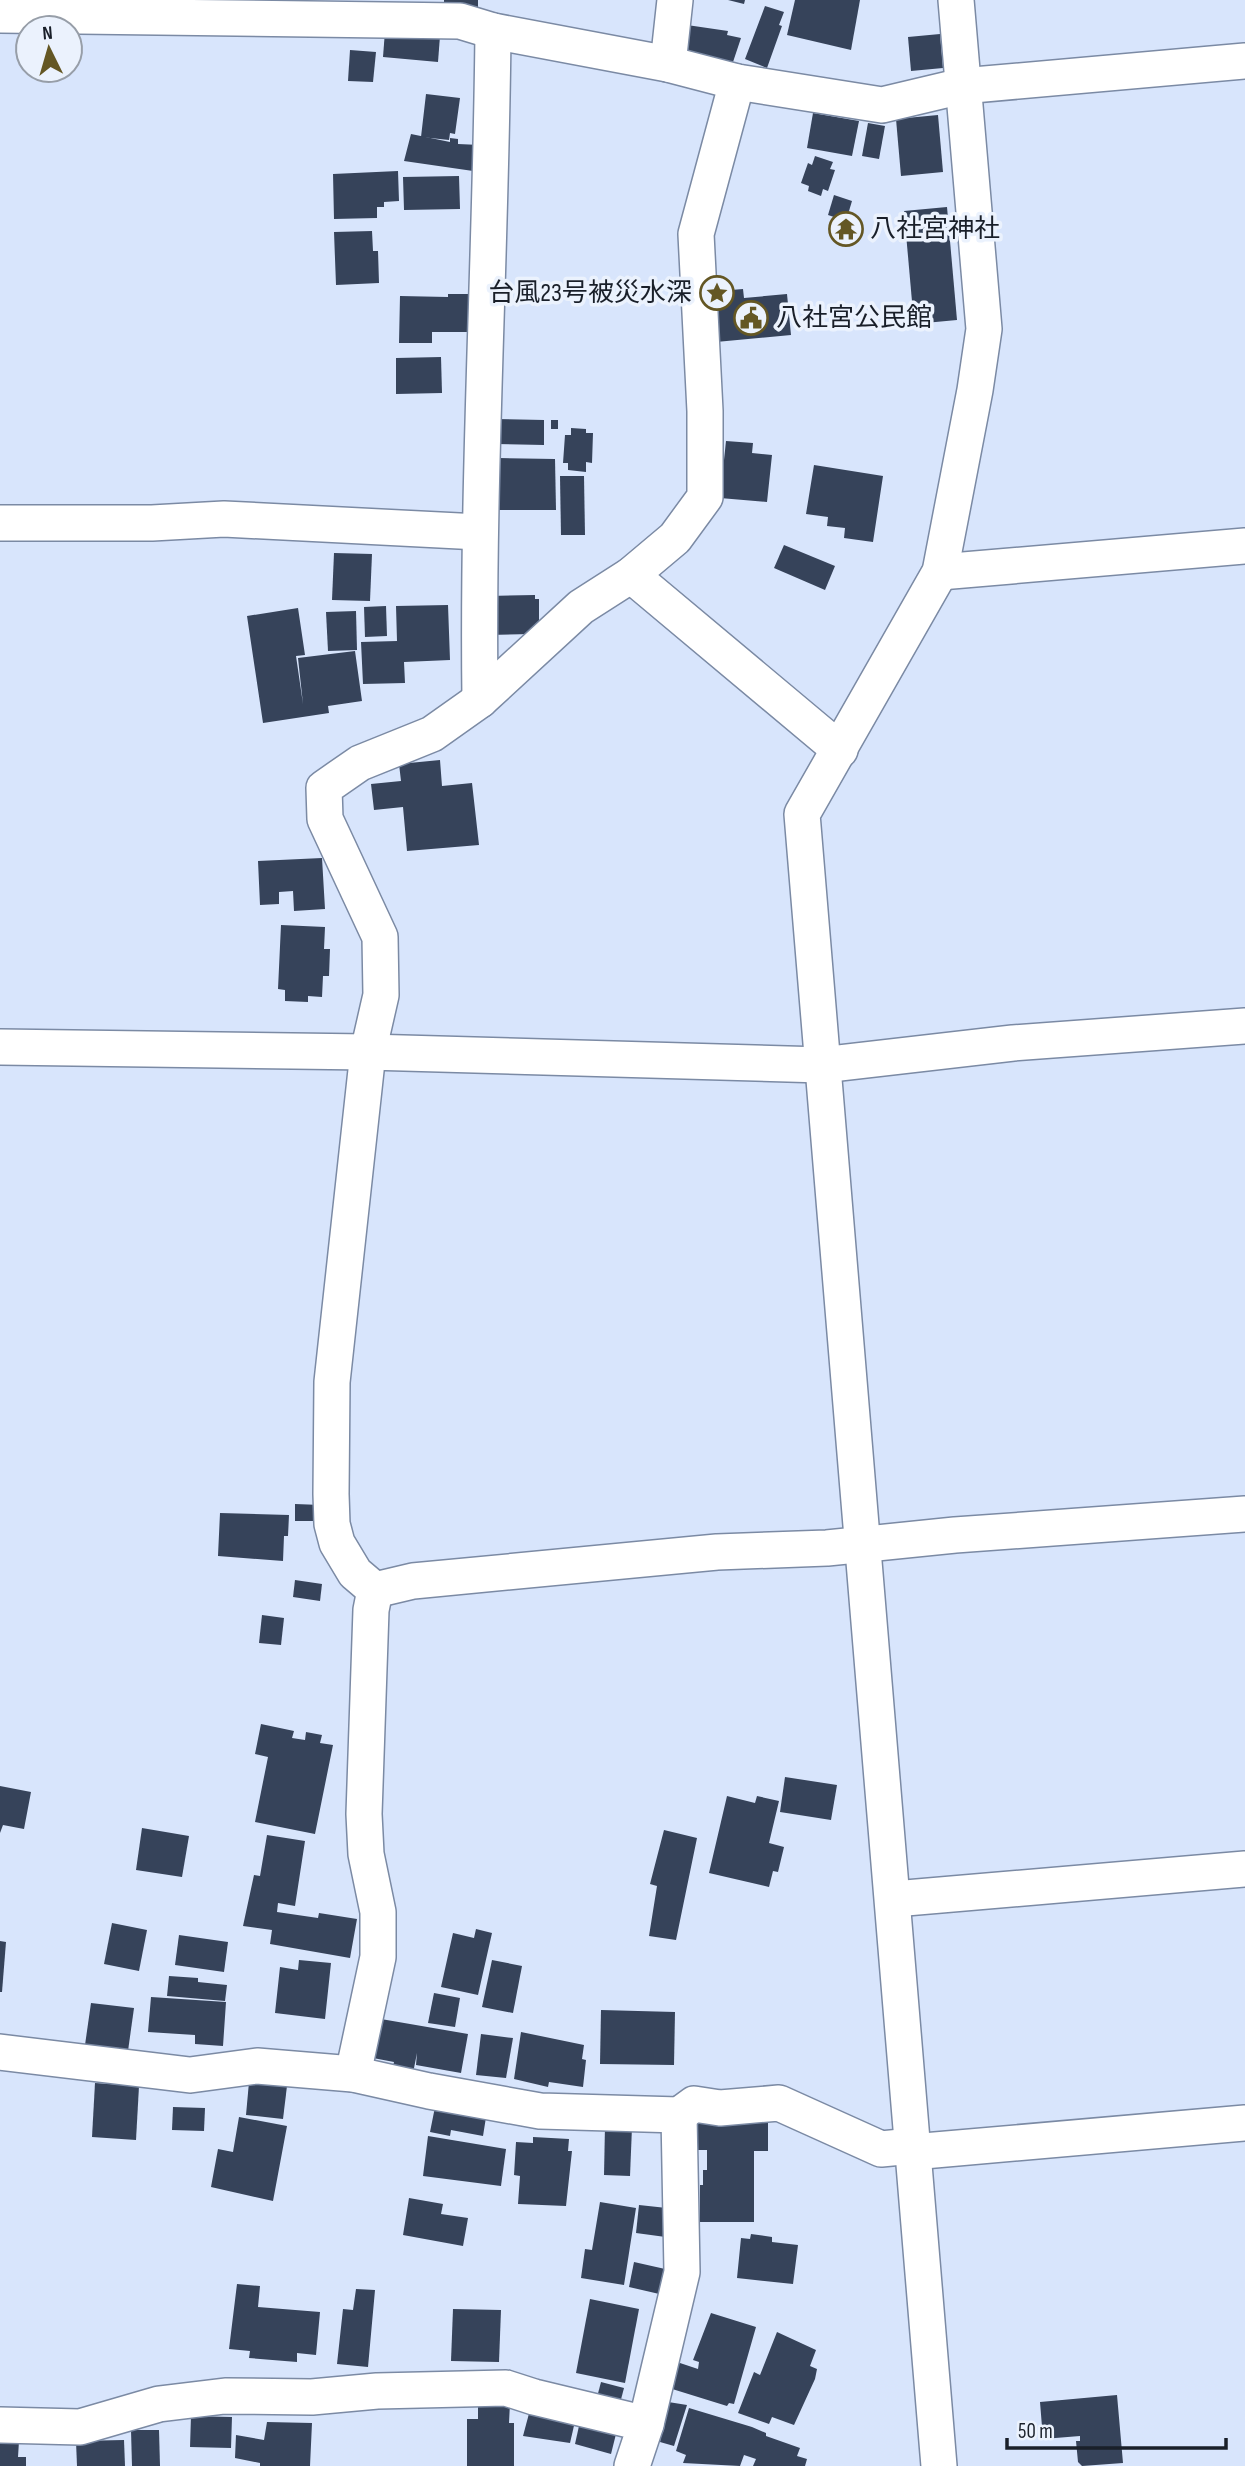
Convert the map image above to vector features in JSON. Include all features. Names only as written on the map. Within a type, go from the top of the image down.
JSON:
[{"type":"street","points":[[668,64],[675,0]]},
{"type":"street","points":[[939,2466],[802,814],[940,572],[984,329],[956,0]]},
{"type":"street","points":[[0,15],[460,21],[493,31],[668,64],[737,82],[882,105],[962,86],[1245,61]]},
{"type":"street","points":[[480,700],[480,532],[491,226],[493,31]]},
{"type":"street","points":[[375,1590],[355,1573],[337,1543],[332,1524],[331,1494],[332,1382],[368,1052],[381,995],[380,937],[325,819],[324,788],[360,763],[432,734],[480,700],[581,607],[631,576],[675,538],[705,497],[696,234],[737,82]]},
{"type":"street","points":[[0,523],[152,523],[224,519],[480,532]]},
{"type":"street","points":[[940,572],[1245,547]]},
{"type":"street","points":[[631,576],[840,750]]},
{"type":"street","points":[[0,1047],[368,1052],[822,1065],[1013,1043],[1245,1026]]},
{"type":"street","points":[[375,1590],[413,1581],[717,1552],[864,1545],[955,1535],[1245,1514]]},
{"type":"street","points":[[354,2074],[378,1957],[378,1912],[366,1854],[364,1814],[371,1610],[375,1590]]},
{"type":"street","points":[[894,1899],[1245,1869]]},
{"type":"street","points":[[0,2052],[190,2075],[257,2066],[354,2074],[540,2111],[679,2115],[694,2104],[720,2108],[779,2103],[881,2149],[912,2149],[1245,2123]]},
{"type":"street","points":[[632,2466],[646,2424],[682,2272],[679,2115]]},
{"type":"street","points":[[0,2425],[80,2427],[159,2404],[225,2396],[312,2397],[377,2390],[506,2388],[646,2424]]},
{"type":"building","points":[[444,0],[478,0],[478,7],[444,7]]},
{"type":"building","points":[[728,0],[745,0],[744,4]]},
{"type":"building","points":[[795,0],[860,0],[851,50],[787,35]]},
{"type":"building","points":[[765,6],[784,12],[779,25],[782,26],[767,68],[745,59]]},
{"type":"building","points":[[687,25],[728,31],[727,35],[741,38],[732,65],[682,54]]},
{"type":"building","points":[[385,31],[440,36],[438,62],[383,57]]},
{"type":"building","points":[[940,34],[943,68],[911,71],[908,37]]},
{"type":"building","points":[[350,50],[376,52],[373,82],[348,81]]},
{"type":"building","points":[[426,94],[460,98],[455,134],[450,133],[449,140],[421,137]]},
{"type":"building","points":[[813,113],[859,121],[852,156],[807,148]]},
{"type":"building","points":[[938,115],[943,172],[901,176],[896,119]]},
{"type":"building","points":[[868,123],[885,126],[879,159],[862,156]]},
{"type":"building","points":[[411,134],[450,142],[450,138],[458,139],[458,144],[480,145],[480,172],[404,161]]},
{"type":"building","points":[[815,156],[833,162],[830,169],[835,170],[828,191],[823,189],[821,196],[808,191],[809,186],[801,183],[808,163],[812,165]]},
{"type":"building","points":[[398,171],[399,201],[384,202],[384,207],[377,207],[377,218],[334,219],[333,174]]},
{"type":"building","points":[[459,176],[460,209],[404,210],[403,177]]},
{"type":"building","points":[[834,195],[852,201],[846,221],[828,215]]},
{"type":"building","points":[[947,207],[957,320],[914,324],[904,211]]},
{"type":"building","points":[[372,231],[373,251],[378,251],[379,283],[336,285],[334,232]]},
{"type":"building","name":"八社宮公民館","points":[[743,289],[744,298],[787,294],[791,335],[716,342],[712,301],[720,300],[719,291]]},
{"type":"building","points":[[448,294],[477,294],[476,332],[432,332],[432,343],[399,343],[400,296],[448,297]]},
{"type":"building","points":[[441,357],[442,393],[396,394],[396,358]]},
{"type":"building","points":[[495,419],[544,420],[544,445],[494,444]]},
{"type":"building","points":[[551,420],[558,420],[558,429],[551,429]]},
{"type":"building","points":[[571,428],[586,429],[586,433],[593,433],[592,463],[586,462],[586,472],[568,470],[568,463],[563,463],[565,435],[571,435]]},
{"type":"building","points":[[726,441],[753,443],[752,453],[772,455],[767,502],[720,498]]},
{"type":"building","points":[[499,458],[555,459],[556,510],[498,510]]},
{"type":"building","points":[[814,465],[883,476],[873,542],[844,538],[845,528],[827,526],[828,517],[806,514]]},
{"type":"building","points":[[560,476],[584,476],[585,535],[561,535]]},
{"type":"building","points":[[784,545],[835,566],[825,590],[774,568]]},
{"type":"building","points":[[334,553],[372,554],[370,601],[332,600]]},
{"type":"building","points":[[535,595],[535,599],[539,599],[539,628],[532,634],[488,635],[488,596]]},
{"type":"building","points":[[448,605],[450,660],[404,662],[405,683],[363,684],[361,642],[397,641],[396,606]]},
{"type":"building","points":[[386,606],[387,636],[365,637],[364,607]]},
{"type":"building","points":[[298,608],[305,655],[296,656],[303,704],[298,658],[355,651],[362,701],[328,706],[329,713],[263,723],[247,616]]},
{"type":"building","points":[[356,611],[357,650],[328,651],[326,612]]},
{"type":"building","points":[[440,760],[442,786],[472,783],[479,845],[407,851],[403,807],[374,810],[371,784],[401,781],[399,764]]},
{"type":"building","points":[[322,858],[325,909],[294,911],[293,891],[279,892],[279,904],[260,905],[258,861]]},
{"type":"building","points":[[281,925],[325,927],[324,949],[330,949],[329,976],[323,976],[322,997],[308,996],[308,1002],[285,1001],[285,990],[278,989]]},
{"type":"building","points":[[295,1504],[321,1505],[321,1521],[295,1521]]},
{"type":"building","points":[[220,1513],[289,1515],[288,1536],[284,1536],[283,1561],[218,1556]]},
{"type":"building","points":[[295,1580],[322,1584],[320,1601],[293,1597]]},
{"type":"building","points":[[262,1615],[284,1618],[281,1645],[259,1643]]},
{"type":"building","points":[[261,1724],[294,1731],[292,1738],[305,1740],[306,1732],[322,1735],[320,1743],[333,1745],[315,1834],[255,1822],[268,1757],[255,1754]]},
{"type":"building","points":[[785,1777],[837,1785],[831,1820],[780,1812]]},
{"type":"building","points":[[0,1786],[31,1792],[24,1829],[3,1825],[0,1833]]},
{"type":"building","points":[[727,1796],[755,1803],[757,1796],[779,1801],[769,1843],[784,1847],[778,1872],[773,1871],[769,1887],[709,1873]]},
{"type":"building","points":[[142,1828],[189,1836],[182,1877],[136,1870]]},
{"type":"building","points":[[664,1830],[697,1838],[676,1940],[649,1936],[657,1886],[650,1884]]},
{"type":"building","points":[[267,1835],[305,1841],[295,1906],[278,1903],[277,1912],[318,1918],[319,1913],[357,1919],[350,1958],[270,1944],[272,1930],[243,1926],[254,1875],[260,1876]]},
{"type":"building","points":[[112,1923],[147,1930],[139,1971],[104,1964]]},
{"type":"building","points":[[476,1929],[492,1933],[478,1995],[441,1987],[453,1933],[474,1938]]},
{"type":"building","points":[[179,1935],[228,1942],[224,1972],[175,1965]]},
{"type":"building","points":[[0,1941],[6,1942],[2,1992],[0,1992]]},
{"type":"building","points":[[299,1960],[331,1963],[325,2019],[275,2013],[280,1967],[298,1970]]},
{"type":"building","points":[[492,1960],[522,1966],[513,2013],[482,2007]]},
{"type":"building","points":[[169,1976],[198,1978],[198,1982],[227,1985],[225,2001],[167,1996]]},
{"type":"building","points":[[434,1993],[460,1998],[455,2027],[428,2023]]},
{"type":"building","points":[[151,1997],[226,2002],[223,2046],[195,2044],[195,2035],[148,2032]]},
{"type":"building","points":[[91,2003],[134,2008],[128,2051],[85,2045]]},
{"type":"building","points":[[601,2010],[675,2012],[674,2065],[600,2064]]},
{"type":"building","points":[[381,2019],[468,2034],[461,2073],[416,2065],[417,2053],[412,2078],[391,2074],[394,2062],[373,2058]]},
{"type":"building","points":[[521,2032],[584,2045],[582,2059],[586,2060],[583,2087],[549,2082],[548,2087],[514,2079]]},
{"type":"building","points":[[481,2034],[513,2038],[506,2078],[476,2075]]},
{"type":"building","points":[[249,2082],[287,2086],[283,2119],[246,2115]]},
{"type":"building","points":[[95,2083],[139,2086],[136,2140],[92,2137]]},
{"type":"building","points":[[436,2102],[487,2111],[483,2136],[451,2130],[450,2136],[430,2132]]},
{"type":"building","points":[[173,2107],[205,2108],[204,2131],[172,2130]]},
{"type":"building","points":[[239,2117],[287,2126],[273,2201],[211,2187],[218,2149],[233,2152]]},
{"type":"building","points":[[768,2118],[768,2151],[754,2151],[754,2222],[700,2222],[700,2185],[703,2185],[703,2170],[707,2170],[707,2150],[695,2150],[695,2123],[751,2123]]},
{"type":"building","points":[[605,2126],[632,2127],[630,2176],[604,2175]]},
{"type":"building","points":[[428,2136],[506,2149],[501,2186],[423,2176]]},
{"type":"building","points":[[533,2137],[569,2139],[568,2151],[572,2151],[566,2206],[518,2204],[520,2176],[514,2175],[516,2142],[533,2143]]},
{"type":"building","points":[[409,2198],[443,2204],[441,2214],[468,2218],[463,2246],[403,2235]]},
{"type":"building","points":[[600,2202],[636,2208],[624,2285],[581,2278],[585,2249],[592,2250]]},
{"type":"building","points":[[639,2205],[676,2209],[673,2238],[636,2233]]},
{"type":"building","points":[[751,2234],[772,2237],[772,2242],[798,2245],[793,2284],[737,2278],[741,2238],[750,2239]]},
{"type":"building","points":[[634,2262],[674,2271],[668,2296],[629,2287]]},
{"type":"building","points":[[237,2284],[260,2286],[258,2307],[320,2312],[316,2355],[297,2353],[297,2362],[249,2358],[250,2351],[229,2349]]},
{"type":"building","points":[[356,2289],[375,2290],[368,2367],[337,2364],[343,2309],[353,2310]]},
{"type":"building","points":[[590,2299],[639,2309],[625,2383],[576,2373]]},
{"type":"building","points":[[453,2309],[501,2310],[499,2362],[451,2361]]},
{"type":"building","points":[[711,2313],[756,2327],[734,2404],[729,2403],[727,2406],[669,2388],[677,2362],[698,2369],[699,2362],[693,2360]]},
{"type":"building","points":[[777,2332],[816,2350],[810,2366],[817,2369],[815,2379],[794,2425],[772,2417],[769,2424],[738,2413],[754,2372],[760,2375]]},
{"type":"building","points":[[601,2382],[624,2388],[619,2407],[596,2401]]},
{"type":"building","points":[[1117,2395],[1123,2463],[1082,2466],[1078,2462],[1076,2441],[1080,2441],[1080,2436],[1043,2439],[1040,2402]]},
{"type":"building","points":[[662,2401],[687,2405],[674,2446],[660,2442],[662,2432],[654,2430]]},
{"type":"building","points":[[510,2403],[509,2423],[514,2423],[514,2466],[467,2466],[467,2419],[478,2419],[478,2405]]},
{"type":"building","points":[[531,2406],[576,2417],[570,2443],[523,2436]]},
{"type":"building","points":[[689,2408],[752,2427],[766,2433],[766,2436],[800,2448],[797,2456],[807,2459],[805,2466],[753,2466],[756,2459],[744,2455],[740,2466],[683,2463],[686,2455],[676,2451]]},
{"type":"building","points":[[191,2416],[232,2417],[231,2448],[190,2447]]},
{"type":"building","points":[[581,2417],[618,2426],[611,2454],[575,2444]]},
{"type":"building","points":[[267,2422],[312,2423],[310,2466],[260,2466],[260,2463],[235,2458],[236,2435],[264,2440]]},
{"type":"building","points":[[131,2430],[159,2430],[160,2466],[132,2466]]},
{"type":"building","points":[[0,2439],[19,2441],[18,2457],[26,2457],[26,2466],[0,2466]]},
{"type":"building","points":[[124,2440],[125,2466],[77,2466],[76,2441]]},
{"type":"place","name":"八社宮神社","points":[[846,229]]},
{"type":"place","name":"台風23号被災水深","points":[[717,293]]},
{"type":"place","name":"八社宮公民館","points":[[751,318]]}]
